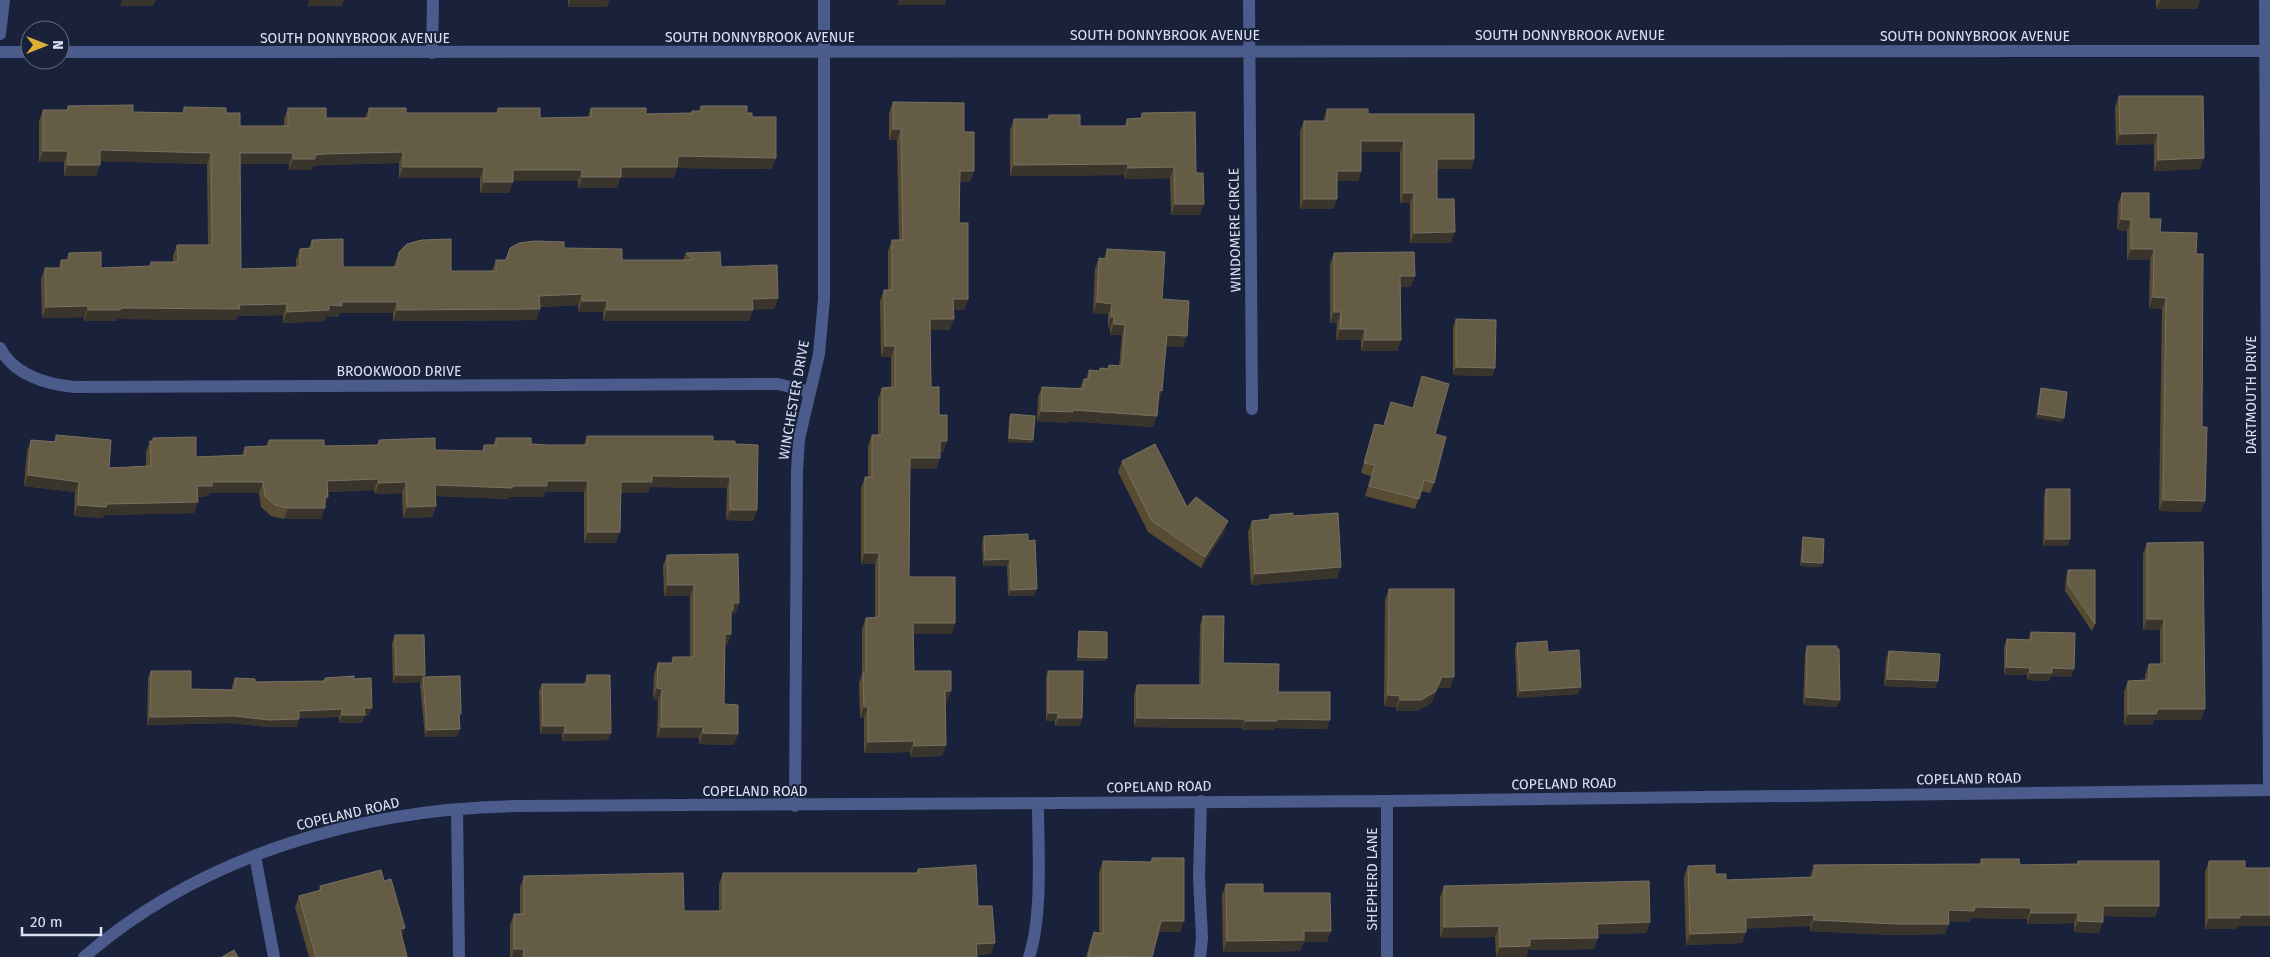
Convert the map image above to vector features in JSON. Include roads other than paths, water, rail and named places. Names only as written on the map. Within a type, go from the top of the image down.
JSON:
[{"type":"street","points":[[0,34],[4,0]]},
{"type":"street","points":[[432,0],[432,54]]},
{"type":"street","name":"WINCHESTER DRIVE","points":[[795,806],[797,470],[799,439],[819,354],[824,299],[824,0]]},
{"type":"street","name":"WINDOMERE CIRCLE","points":[[1250,0],[1248,50],[1252,408]]},
{"type":"street","name":"DARTMOUTH DRIVE","points":[[2266,0],[2268,51],[2269,790]]},
{"type":"street","name":"SOUTH DONNYBROOK AVENUE","points":[[70,52],[432,54],[1248,50],[2268,51]]},
{"type":"street","points":[[0,52],[20,52]]},
{"type":"street","name":"BROOKWOOD DRIVE","points":[[0,348],[5,357],[28,375],[43,382],[74,387],[778,384],[810,392]]},
{"type":"street","name":"COPELAND ROAD","points":[[84,957],[123,926],[159,903],[216,872],[255,856],[315,836],[367,822],[457,809],[519,806],[795,806],[1200,801],[1387,801],[2269,790]]},
{"type":"street","points":[[1200,801],[1199,877],[1202,938],[1200,957]]},
{"type":"street","name":"SHEPHERD LANE","points":[[1387,801],[1387,957]]},
{"type":"street","points":[[1029,957],[1033,944],[1038,884],[1038,804]]},
{"type":"street","points":[[457,809],[459,957]]},
{"type":"street","points":[[255,856],[274,957]]}]
